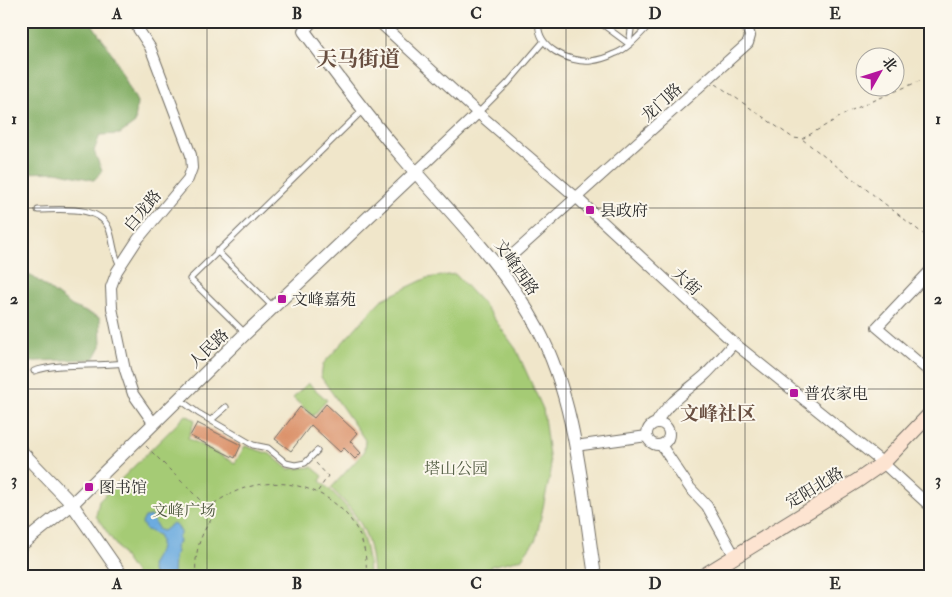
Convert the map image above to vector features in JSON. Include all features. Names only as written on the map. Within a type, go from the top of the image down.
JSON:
[{"type":"main road","name":"定阳北路","points":[[703,576],[883,464],[931,413]]},
{"type":"street","name":"白龙路","points":[[133,21],[150,47],[191,155],[192,168],[188,179],[138,239],[120,266],[111,287],[112,308],[133,394],[154,424]]},
{"type":"street","points":[[304,31],[313,21]]},
{"type":"street","name":"大街","points":[[378,21],[478,113],[577,198],[734,343],[883,464],[931,506]]},
{"type":"street","name":"龙门路","points":[[499,267],[748,43],[750,36],[745,21]]},
{"type":"street","name":"文峰西路","points":[[304,31],[363,110],[499,267],[532,320],[544,344],[563,395],[575,446],[594,576]]},
{"type":"street","points":[[416,172],[478,113]]},
{"type":"street","name":"人民路","points":[[21,545],[72,504],[245,334],[416,172]]},
{"type":"street","points":[[931,270],[877,327],[931,373]]},
{"type":"street","points":[[656,423],[664,424],[669,434],[667,441],[661,445],[654,445],[647,436],[648,429],[656,423],[663,411],[706,375],[734,343]]},
{"type":"street","points":[[575,446],[647,436]]},
{"type":"street","points":[[661,445],[690,488],[707,506],[734,555]]},
{"type":"street","points":[[21,451],[72,504],[122,576]]},
{"type":"lane","points":[[539,21],[539,32],[543,42],[558,53],[575,59],[591,61],[616,54],[653,21]]},
{"type":"lane","points":[[598,21],[629,44]]},
{"type":"lane","points":[[628,21],[631,30],[629,44]]},
{"type":"lane","points":[[478,113],[508,83],[543,42]]},
{"type":"lane","points":[[245,334],[190,279],[363,110]]},
{"type":"lane","points":[[38,210],[84,210],[98,217],[110,230],[113,253],[120,266]]},
{"type":"lane","points":[[217,251],[273,307]]},
{"type":"lane","points":[[34,371],[50,366],[102,366],[124,362]]},
{"type":"lane","points":[[179,399],[253,445],[268,448],[286,463],[294,465],[305,463],[317,451]]},
{"type":"lane","points":[[211,420],[226,406]]},
{"type":"path","points":[[802,139],[852,110],[931,76]]},
{"type":"path","points":[[709,79],[793,138],[802,139],[931,240]]},
{"type":"path","points":[[139,438],[215,515],[199,541],[195,562],[196,576]]},
{"type":"path","points":[[310,458],[328,476],[318,492]]},
{"type":"path","points":[[207,508],[229,494],[262,484],[282,483],[304,486],[318,492],[341,507],[354,524],[363,544],[367,565],[366,576]]},
{"type":"green space","points":[[21,21],[90,21],[111,52],[137,102],[135,123],[120,134],[100,135],[94,151],[102,171],[94,180],[56,172],[21,173]]},
{"type":"green space","points":[[21,268],[72,306],[100,318],[101,346],[94,359],[37,361],[21,364]]},
{"type":"green space","name":"塔山公园","points":[[455,274],[485,306],[516,349],[543,409],[551,471],[536,539],[521,559],[491,566],[491,576],[373,576],[370,548],[362,527],[350,508],[331,488],[364,452],[365,440],[321,377],[323,364],[381,300],[427,278]]},
{"type":"green space","points":[[308,383],[327,400],[313,416],[293,398]]},
{"type":"green space","name":"文峰广场","points":[[186,415],[195,420],[188,438],[235,463],[245,446],[270,454],[288,469],[312,467],[323,476],[320,481],[332,491],[350,512],[362,534],[366,547],[369,576],[137,576],[96,516],[99,501]]},
{"type":"water","points":[[151,516],[159,530],[163,531],[172,524],[177,526],[181,532],[178,538],[179,542],[175,547],[177,552],[174,557],[173,576],[153,575],[151,566],[159,551],[160,540],[158,535],[145,529],[142,523],[145,517]]},
{"type":"building","points":[[326,404],[357,433],[350,441],[361,453],[355,459],[344,448],[340,452],[311,425],[291,451],[275,439],[300,407],[314,418]]},
{"type":"building","points":[[197,423],[241,445],[235,458],[190,436]]},
{"type":"place","name":"县政府","points":[[590,210]]},
{"type":"place","name":"文峰嘉苑","points":[[282,299]]},
{"type":"place","name":"普农家电","points":[[794,393]]},
{"type":"place","name":"图书馆","points":[[89,487]]},
{"type":"district","name":"天马街道","points":[[358,59]]},
{"type":"district","name":"文峰社区","points":[[718,413]]}]
